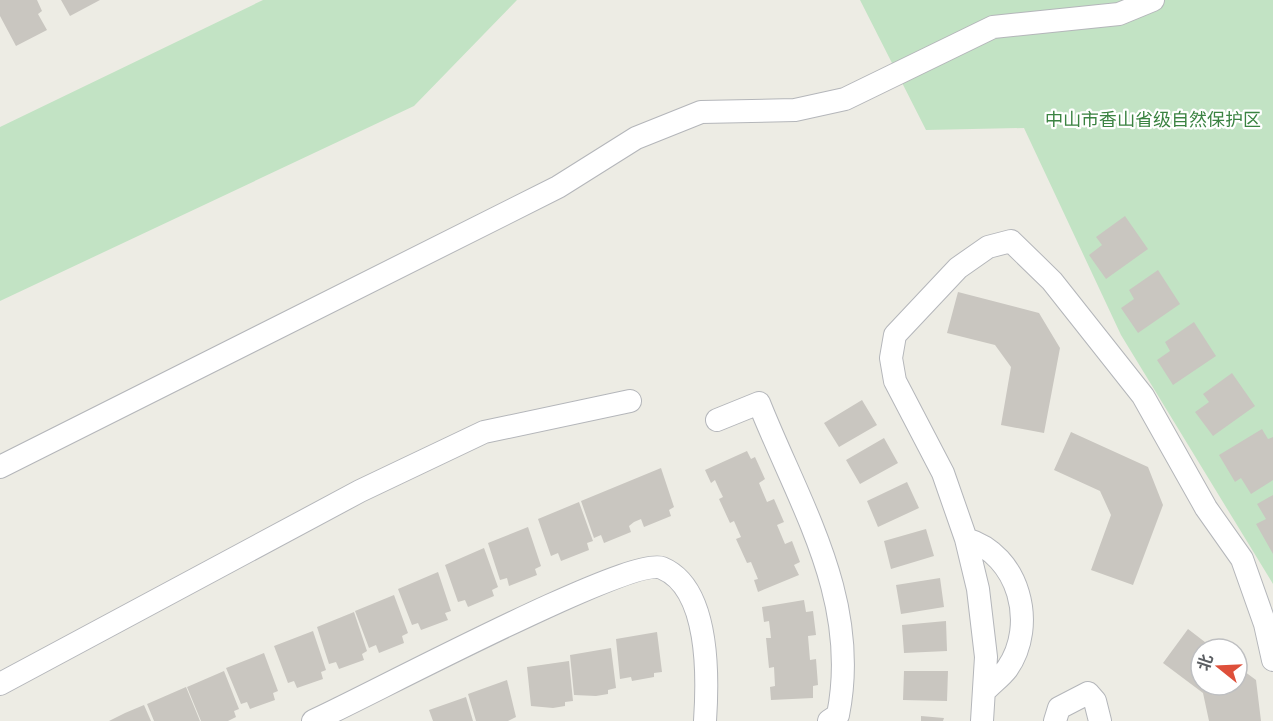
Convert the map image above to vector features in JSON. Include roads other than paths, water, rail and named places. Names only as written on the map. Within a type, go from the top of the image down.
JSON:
[{"type":"street","points":[[0,467],[558,187],[636,138],[701,112],[795,110],[845,99],[993,27],[1119,14],[1153,0]]},
{"type":"street","points":[[982,721],[986,657],[978,590],[966,539],[943,473],[894,381],[891,358],[895,335],[958,268],[988,247],[1011,241],[1052,281],[1143,396],[1206,508],[1242,559],[1265,624],[1273,660]]},
{"type":"street","points":[[0,684],[360,491],[484,432],[630,400]]},
{"type":"street","points":[[717,420],[759,403],[805,507],[840,610],[844,660],[842,691],[838,715],[829,721]]},
{"type":"street","points":[[966,539],[981,543],[1005,564],[1018,589],[1021,618],[1019,641],[1007,668],[984,692]]},
{"type":"street","points":[[313,721],[561,600],[633,570],[660,567],[683,581],[701,622],[707,691],[705,721]]},
{"type":"street","points":[[1055,721],[1059,708],[1088,693],[1095,701],[1100,721]]},
{"type":"park label","name":"中山市香山省级自然保护区","points":[[1153,120]]}]
